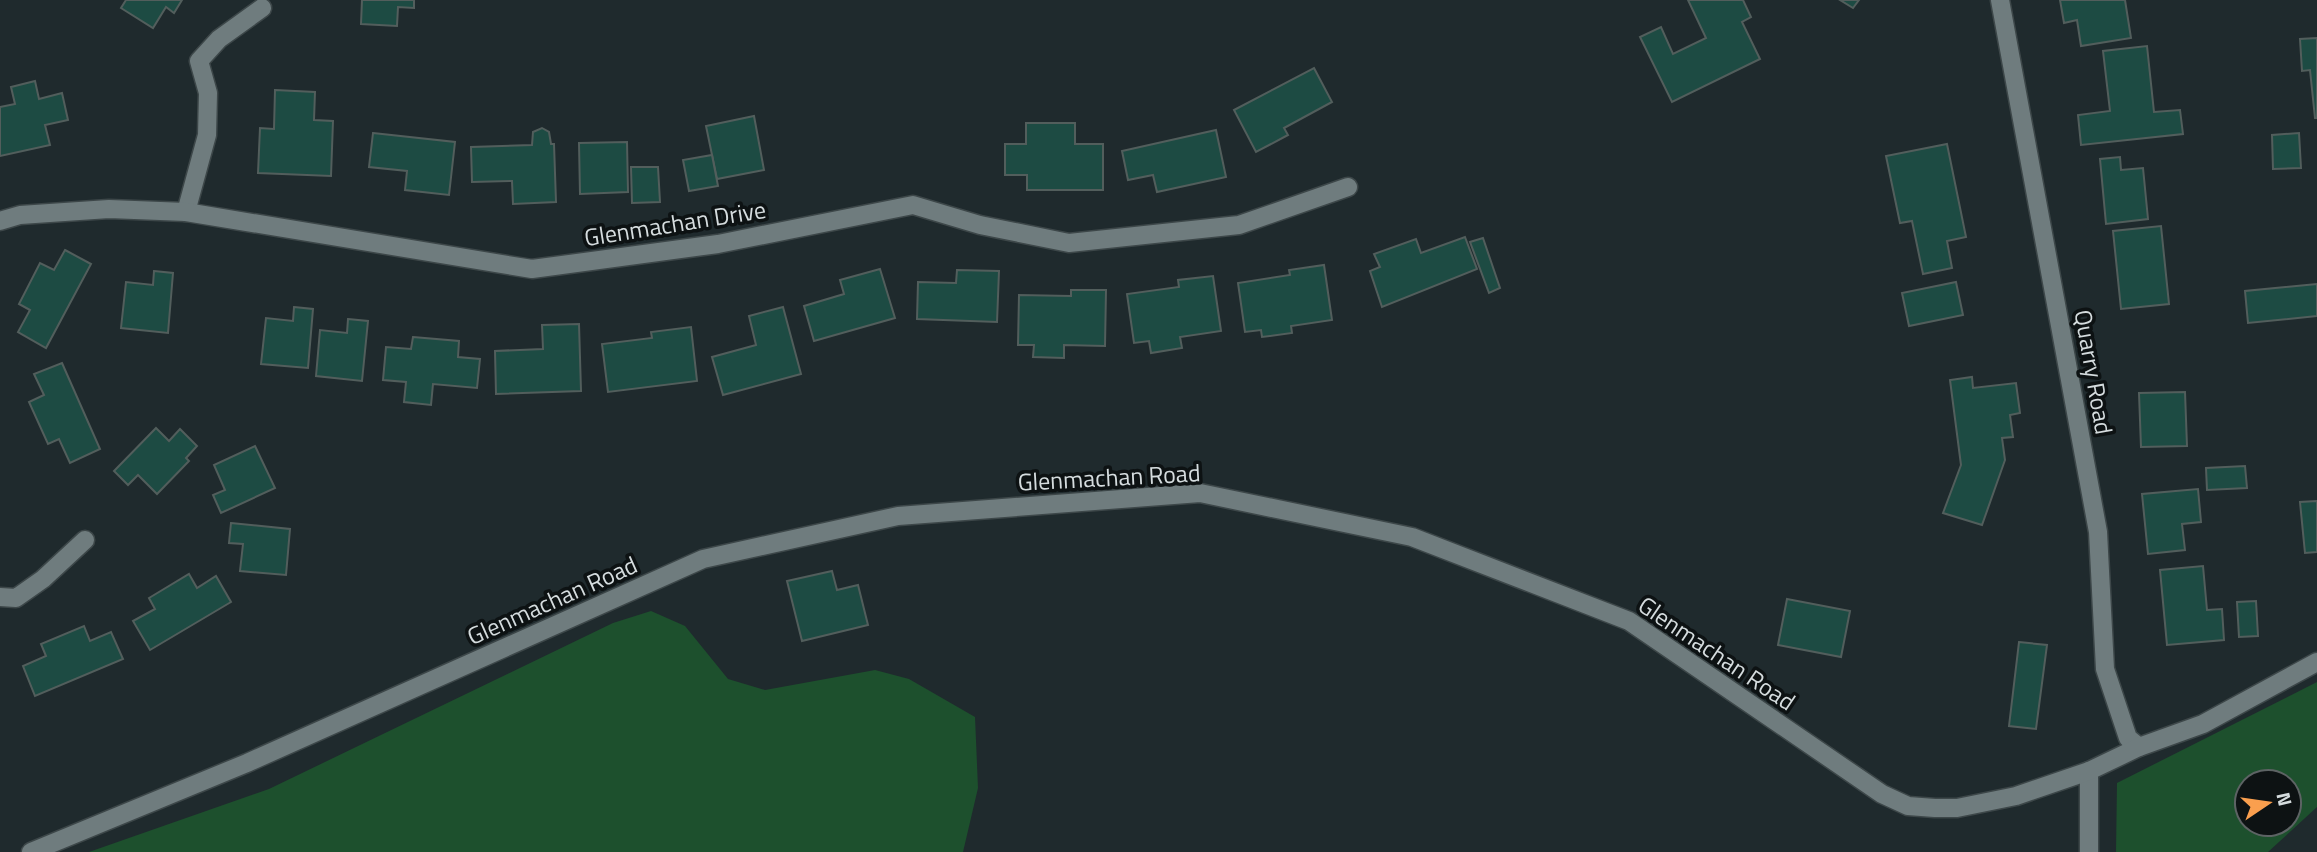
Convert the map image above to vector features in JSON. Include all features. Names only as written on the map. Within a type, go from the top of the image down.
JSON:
[{"type":"street","name":"Quarry Road","points":[[2000,0],[2098,532],[2105,669],[2128,738],[2139,747]]},
{"type":"street","points":[[186,212],[207,135],[208,93],[199,61],[219,39],[262,8]]},
{"type":"street","name":"Glenmachan Drive","points":[[0,221],[20,215],[109,209],[186,212],[532,269],[718,244],[913,205],[980,225],[1069,243],[1239,225],[1349,187]]},
{"type":"street","name":"Glenmachan Road","points":[[31,852],[247,763],[703,559],[898,516],[1200,493],[1412,537],[1629,621],[1882,794],[1908,806],[1957,808],[2016,796],[2089,771],[2139,747],[2203,724],[2317,662]]},
{"type":"street","points":[[0,597],[16,598],[43,579],[85,540]]},
{"type":"street","points":[[2089,771],[2089,852]]},
{"type":"green space","points":[[651,611],[685,626],[728,679],[765,690],[875,670],[909,679],[975,717],[978,788],[963,852],[89,852],[269,789],[613,623]]},
{"type":"green space","points":[[2317,682],[2317,807],[2303,820],[2303,768],[2233,768],[2233,838],[2283,838],[2268,852],[2116,852],[2117,783]]},
{"type":"building","points":[[126,0],[182,0],[174,13],[166,7],[153,28],[121,8]]},
{"type":"building","points":[[362,0],[414,0],[414,8],[398,7],[397,26],[361,24]]},
{"type":"building","points":[[1688,0],[1743,0],[1751,17],[1742,22],[1760,59],[1672,102],[1640,37],[1661,27],[1673,54],[1706,38]]},
{"type":"building","points":[[1840,0],[1859,0],[1853,8]]},
{"type":"building","points":[[2060,0],[2125,0],[2131,38],[2081,46],[2077,20],[2064,23]]},
{"type":"building","points":[[2317,38],[2315,118],[2310,70],[2302,71],[2300,39]]},
{"type":"building","points":[[2147,46],[2154,112],[2180,110],[2183,134],[2081,145],[2078,115],[2110,111],[2103,51]]},
{"type":"building","points":[[1314,68],[1332,102],[1284,128],[1288,135],[1256,152],[1234,110]]},
{"type":"building","points":[[35,81],[39,99],[62,93],[68,120],[45,125],[50,145],[0,156],[0,107],[15,104],[11,87]]},
{"type":"building","points":[[275,90],[315,92],[314,120],[333,121],[331,176],[258,173],[260,128],[274,129]]},
{"type":"building","points":[[754,116],[764,170],[717,179],[706,126]]},
{"type":"building","points":[[1026,123],[1075,123],[1075,144],[1103,144],[1103,190],[1027,190],[1027,175],[1005,175],[1005,144],[1026,144]]},
{"type":"building","points":[[542,128],[549,132],[551,144],[554,144],[556,202],[513,204],[512,181],[472,182],[471,147],[532,145],[533,132]]},
{"type":"building","points":[[1216,130],[1226,177],[1157,192],[1153,175],[1128,180],[1122,151]]},
{"type":"building","points":[[373,133],[455,142],[449,195],[405,190],[407,171],[369,167]]},
{"type":"building","points":[[2299,133],[2301,168],[2273,169],[2272,135]]},
{"type":"building","points":[[627,142],[628,192],[580,194],[579,143]]},
{"type":"building","points":[[1947,144],[1966,237],[1947,241],[1952,268],[1923,274],[1912,221],[1900,223],[1886,156]]},
{"type":"building","points":[[712,155],[718,186],[689,191],[683,160]]},
{"type":"building","points":[[2120,157],[2121,170],[2143,168],[2148,219],[2106,224],[2100,159]]},
{"type":"building","points":[[631,167],[658,167],[660,202],[632,203]]},
{"type":"building","points":[[2161,226],[2169,304],[2121,309],[2113,231]]},
{"type":"building","points":[[1465,237],[1477,269],[1382,307],[1370,271],[1380,267],[1374,254],[1416,239],[1421,253]]},
{"type":"building","points":[[1483,238],[1500,288],[1489,293],[1470,242]]},
{"type":"building","points":[[65,250],[91,264],[46,348],[18,332],[30,310],[19,304],[40,263],[54,270]]},
{"type":"building","points":[[1324,265],[1332,320],[1291,326],[1292,333],[1262,337],[1261,330],[1245,332],[1238,283],[1290,275],[1289,270]]},
{"type":"building","points":[[880,269],[895,318],[814,341],[804,306],[844,294],[840,280]]},
{"type":"building","points":[[957,270],[999,271],[997,322],[917,319],[918,282],[956,283]]},
{"type":"building","points":[[154,271],[173,273],[168,333],[121,328],[126,282],[153,285]]},
{"type":"building","points":[[1213,276],[1221,331],[1180,337],[1182,348],[1151,353],[1149,341],[1134,343],[1127,294],[1179,287],[1178,280]]},
{"type":"building","points":[[1956,282],[1963,315],[1909,326],[1902,293]]},
{"type":"building","points":[[2317,284],[2317,316],[2248,323],[2245,291]]},
{"type":"building","points":[[1071,290],[1106,290],[1105,346],[1064,345],[1064,358],[1033,357],[1034,345],[1018,345],[1019,295],[1071,296]]},
{"type":"building","points":[[294,307],[313,309],[308,368],[261,364],[266,318],[293,321]]},
{"type":"building","points":[[783,307],[801,374],[723,395],[712,357],[756,345],[749,316]]},
{"type":"building","points":[[348,319],[368,321],[362,381],[316,376],[320,330],[347,333]]},
{"type":"building","points":[[579,324],[581,391],[496,394],[495,351],[543,349],[542,325]]},
{"type":"building","points":[[691,327],[697,381],[608,392],[602,344],[652,338],[651,332]]},
{"type":"building","points":[[413,337],[459,341],[458,357],[480,359],[477,388],[433,384],[431,405],[404,402],[406,382],[383,380],[386,347],[411,349]]},
{"type":"building","points":[[62,363],[100,449],[70,463],[59,439],[48,444],[29,402],[44,395],[34,374]]},
{"type":"building","points":[[1972,377],[1973,388],[2016,383],[2020,413],[2010,415],[2013,437],[2002,438],[2005,460],[1982,525],[1943,513],[1961,465],[1950,380]]},
{"type":"building","points":[[2185,392],[2187,446],[2141,447],[2139,393]]},
{"type":"building","points":[[156,428],[169,441],[180,429],[197,446],[186,458],[189,461],[157,494],[138,475],[128,485],[114,471]]},
{"type":"building","points":[[255,446],[275,488],[221,513],[213,495],[225,490],[214,465]]},
{"type":"building","points":[[2245,466],[2247,488],[2207,490],[2206,468]]},
{"type":"building","points":[[2198,489],[2201,522],[2182,524],[2185,550],[2148,554],[2142,494]]},
{"type":"building","points":[[2317,501],[2317,552],[2305,553],[2300,502]]},
{"type":"building","points":[[231,523],[290,529],[286,575],[240,571],[243,544],[229,543]]},
{"type":"building","points":[[2203,566],[2207,610],[2222,609],[2224,640],[2167,645],[2160,570]]},
{"type":"building","points":[[832,571],[837,590],[858,585],[868,625],[802,641],[787,581]]},
{"type":"building","points":[[189,574],[197,588],[216,576],[231,602],[150,650],[133,621],[155,609],[149,598]]},
{"type":"building","points":[[1787,599],[1850,611],[1841,657],[1778,645]]},
{"type":"building","points":[[2256,601],[2258,636],[2239,637],[2237,602]]},
{"type":"building","points":[[84,626],[90,641],[111,632],[123,659],[35,696],[23,666],[46,656],[41,644]]},
{"type":"building","points":[[2019,642],[2047,645],[2036,729],[2009,726]]}]
